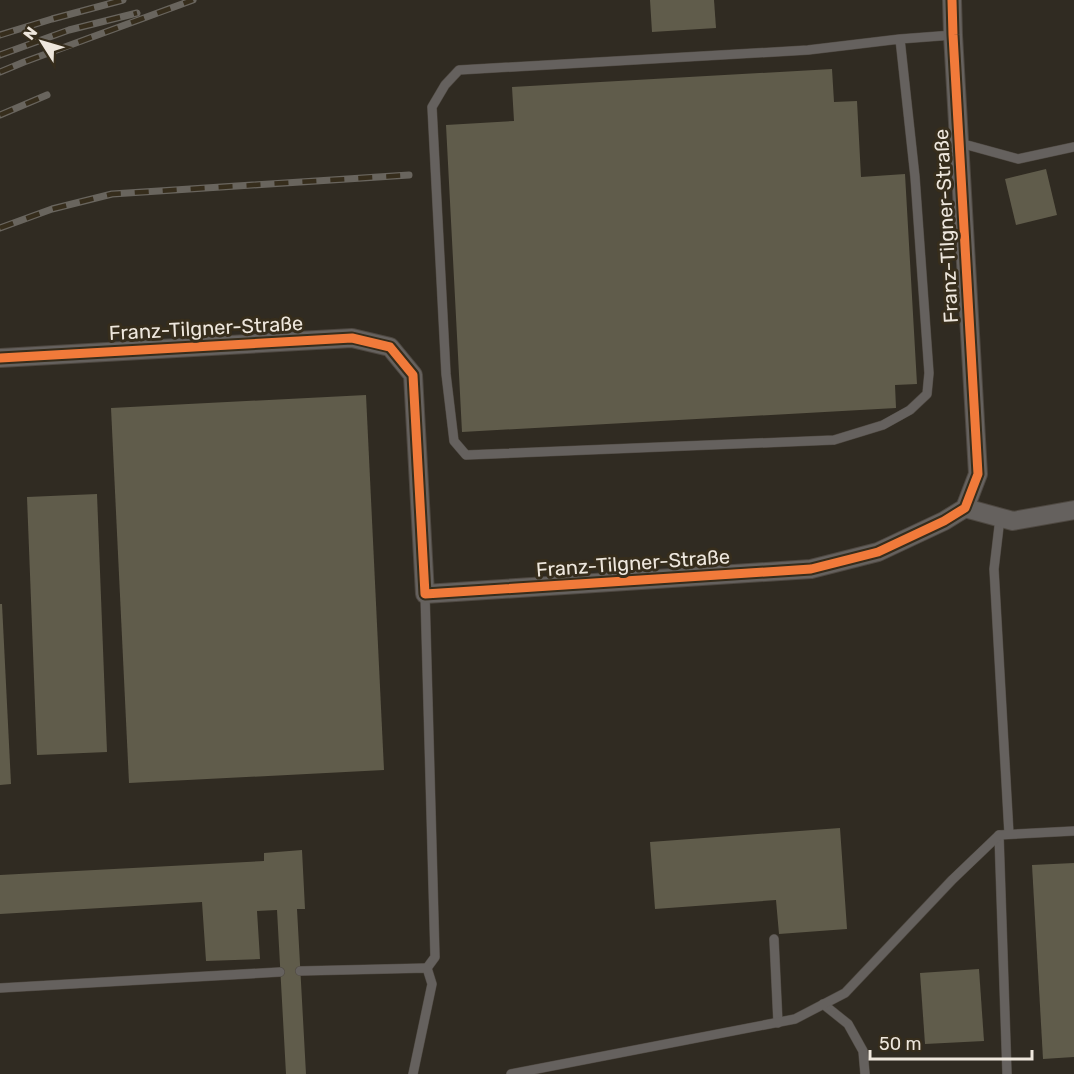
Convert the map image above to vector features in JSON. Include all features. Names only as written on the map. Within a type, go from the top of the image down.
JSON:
[{"type":"street","name":"Franz-Tilgner-Straße","points":[[0,358],[352,338],[390,347],[413,375],[425,594],[811,569],[878,552],[944,521],[965,507],[978,474],[952,0]]},
{"type":"street","points":[[965,507],[1013,521],[1074,510]]},
{"type":"lane","points":[[900,39],[915,177],[929,373],[927,394],[910,410],[883,424],[834,440],[466,455],[453,441],[432,107],[445,85],[459,70],[808,50],[900,39],[953,35]]},
{"type":"lane","points":[[960,143],[1018,159],[1074,147]]},
{"type":"lane","points":[[1000,518],[994,569],[1004,834],[1007,1074]]},
{"type":"lane","points":[[425,594],[435,957],[427,968]]},
{"type":"lane","points":[[512,1074],[795,1019],[845,993],[952,880],[1004,834],[1074,831]]},
{"type":"lane","points":[[774,939],[778,1023]]},
{"type":"lane","points":[[300,970],[427,968]]},
{"type":"lane","points":[[413,1074],[432,984],[427,968]]},
{"type":"lane","points":[[0,988],[280,972]]},
{"type":"lane","points":[[823,1004],[849,1024],[863,1051],[864,1074]]},
{"type":"building","points":[[650,0],[714,0],[716,28],[652,32]]},
{"type":"building","points":[[832,69],[834,102],[857,101],[861,177],[905,174],[917,384],[895,385],[896,408],[462,432],[446,125],[514,121],[512,87]]},
{"type":"building","points":[[1046,169],[1057,215],[1016,225],[1005,179]]},
{"type":"building","points":[[366,395],[384,770],[129,783],[111,408]]},
{"type":"building","points":[[97,494],[107,752],[37,755],[27,497]]},
{"type":"building","points":[[0,604],[2,604],[11,784],[0,785]]},
{"type":"building","points":[[840,828],[847,929],[779,934],[776,900],[655,909],[650,842]]},
{"type":"building","points":[[302,850],[305,909],[297,909],[306,1074],[286,1074],[277,910],[257,911],[260,959],[206,961],[202,902],[0,914],[0,875],[264,861],[264,853]]},
{"type":"building","points":[[1074,863],[1074,1057],[1043,1059],[1032,865]]},
{"type":"building","points":[[979,969],[984,1041],[925,1044],[920,973]]},
{"type":"railway","points":[[0,35],[123,0]]},
{"type":"railway","points":[[0,72],[193,0]]},
{"type":"railway","points":[[0,55],[69,30],[137,13]]},
{"type":"railway","points":[[0,115],[47,95]]},
{"type":"railway","points":[[0,228],[52,209],[112,194],[409,175]]},
{"type":"cycle path","points":[[0,358],[352,338],[390,347],[413,375],[425,594],[811,569],[878,552],[944,521],[965,508],[978,474],[952,0]]}]
